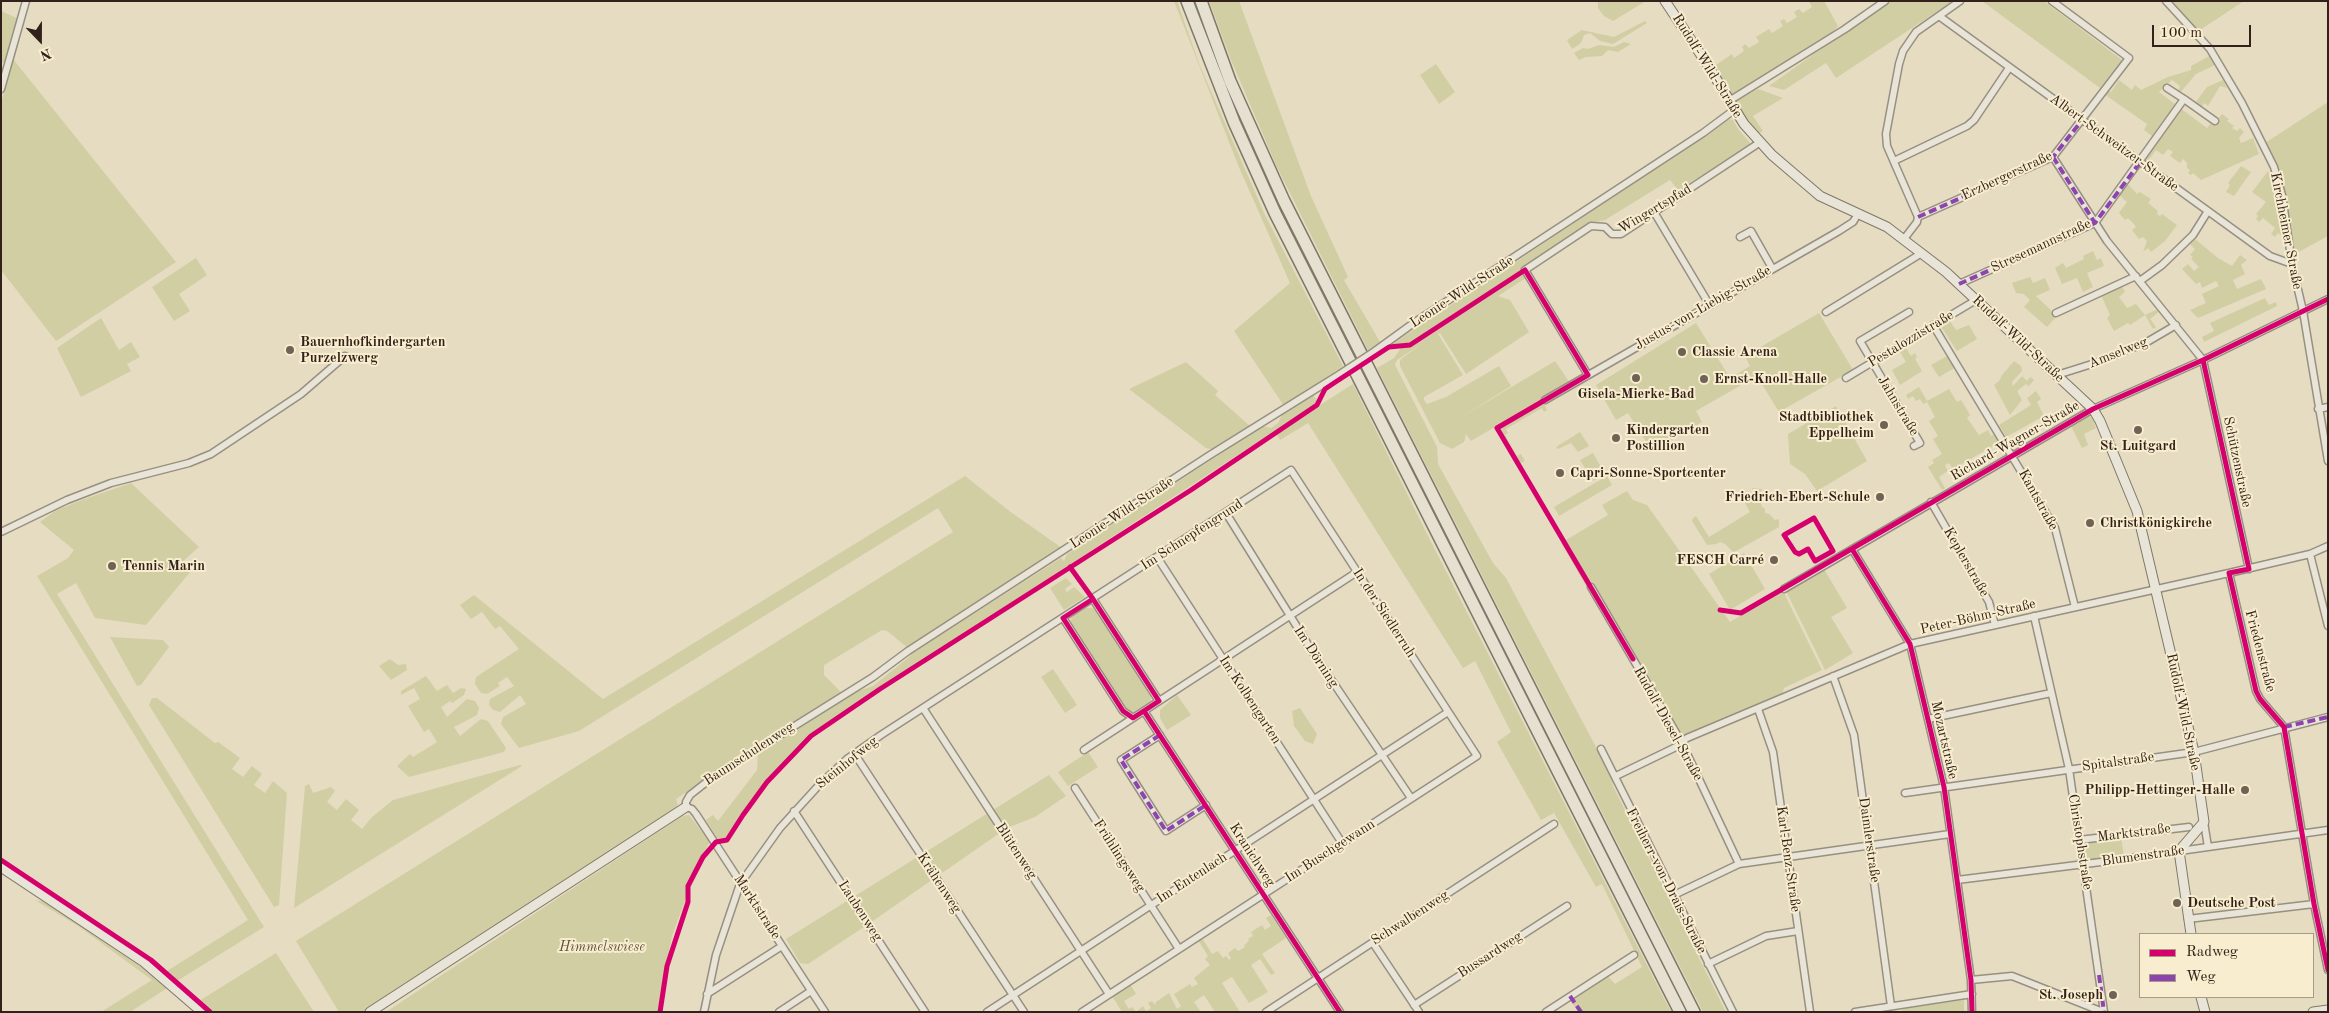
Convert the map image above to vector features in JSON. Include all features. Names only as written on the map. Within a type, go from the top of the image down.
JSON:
[{"type":"highway","points":[[1187,1],[1222,95],[1271,204],[1680,1012]]},
{"type":"highway","points":[[1200,1],[1230,81],[1284,201],[1694,1012]]},
{"type":"street","points":[[1,89],[26,1]]},
{"type":"street","name":"Rudolf-Wild-Straße","points":[[1665,1],[1734,110],[1759,143],[1798,179],[1820,196],[1904,239],[1922,253],[1959,284],[2093,410],[2137,511],[2194,752],[2208,847]]},
{"type":"street","points":[[1729,101],[1845,30],[1885,1]]},
{"type":"street","points":[[1904,239],[1917,222],[1918,217],[1887,146],[1886,134],[1901,58],[1907,43],[1916,32],[1960,1]]},
{"type":"street","name":"Erzbergerstraße","points":[[1918,217],[2053,157],[2129,58],[2052,1]]},
{"type":"street","name":"Kirchheimer Straße","points":[[2166,1],[2210,49],[2242,103],[2267,153],[2282,194],[2292,264],[2303,311],[2328,461]]},
{"type":"street","name":"Albert-Schweitzer-Straße","points":[[1939,16],[2270,256],[2292,264]]},
{"type":"street","points":[[1894,161],[1967,126],[1974,120],[2009,68]]},
{"type":"street","points":[[2167,88],[2214,120]]},
{"type":"street","name":"Stresemannstraße","points":[[1959,284],[2095,223],[2184,99]]},
{"type":"street","name":"Leonie-Wild-Straße","points":[[1060,553],[1210,455],[1375,351],[1415,322],[1703,133],[1734,110]]},
{"type":"street","name":"Wingertspfad","points":[[1588,375],[1525,270],[1591,226],[1605,227],[1612,234],[1621,234],[1759,143]]},
{"type":"street","name":"Schützenstraße","points":[[2053,157],[2095,223],[2203,360],[2249,569]]},
{"type":"street","points":[[2056,313],[2138,278],[2162,264],[2193,235],[2208,211]]},
{"type":"street","points":[[1654,212],[1709,304]]},
{"type":"street","name":"Justus-von-Liebig-Straße","points":[[1545,400],[1853,222],[1858,214]]},
{"type":"street","points":[[1740,237],[1751,231],[1772,268]]},
{"type":"street","points":[[1826,312],[1922,253]]},
{"type":"street","name":"Richard-Wagner-Straße","points":[[1784,589],[2012,455],[2093,410],[2203,360],[2328,299]]},
{"type":"street","name":"Pestalozzistraße","points":[[1846,378],[1976,300]]},
{"type":"street","points":[[1872,363],[1860,341],[1909,312]]},
{"type":"street","name":"Amselweg","points":[[2057,375],[2095,363],[2147,342],[2176,324]]},
{"type":"street","name":"Kantstraße","points":[[1933,325],[2057,533],[2075,606]]},
{"type":"street","points":[[1,532],[67,500],[112,483],[189,463],[212,454],[301,394],[345,356]]},
{"type":"street","name":"Jahnstraße","points":[[1872,363],[1920,442],[1914,446]]},
{"type":"street","points":[[2318,409],[2328,407]]},
{"type":"street","name":"Im Schnepfengrund","points":[[1093,599],[1291,470]]},
{"type":"street","name":"In der Siedlerruh","points":[[1291,470],[1477,756]]},
{"type":"street","name":"Keplerstraße","points":[[1931,502],[1990,602],[1995,625]]},
{"type":"street","name":"Im Dörning","points":[[1226,513],[1289,616],[1381,756],[1412,798]]},
{"type":"street","name":"Peter-Böhm-Straße","points":[[1616,776],[1682,743],[1687,738],[1910,644],[2249,569],[2310,554],[2328,546]]},
{"type":"street","name":"Mozartstraße","points":[[1852,549],[1910,644],[1944,787],[1971,980],[1972,1012]]},
{"type":"street","name":"Baumschulenweg","points":[[370,1012],[686,807],[686,802],[690,796],[713,777],[873,677],[908,651],[1060,553]]},
{"type":"street","points":[[2310,554],[2328,626]]},
{"type":"street","name":"Im Kolbengarten","points":[[1157,557],[1342,843]]},
{"type":"street","points":[[1084,750],[1357,572]]},
{"type":"street","name":"Friedenstraße","points":[[2229,573],[2256,691],[2260,699],[2284,727]]},
{"type":"street","name":"Rudolf-Diesel-Straße","points":[[1591,587],[1682,743],[1739,864]]},
{"type":"street","points":[[1093,599],[1159,701]]},
{"type":"street","name":"Steinhofweg","points":[[704,1012],[716,955],[740,884],[794,811],[854,753],[1093,599]]},
{"type":"street","name":"Christophstraße","points":[[2034,616],[2068,769],[2103,1012]]},
{"type":"street","points":[[1063,618],[1123,711],[1133,718]]},
{"type":"street","name":"Daimlerstraße","points":[[1833,676],[1854,735],[1891,1006]]},
{"type":"street","points":[[1928,719],[2051,693]]},
{"type":"street","name":"Blütenweg","points":[[923,708],[1109,994]]},
{"type":"street","name":"Karl-Benz-Straße","points":[[1758,709],[1773,752],[1810,1012]]},
{"type":"street","name":"Kranichweg","points":[[1144,711],[1340,1012]]},
{"type":"street","name":"Im Entenlach","points":[[987,1012],[1448,712]]},
{"type":"street","name":"Spitalstraße","points":[[1905,793],[2194,752],[2328,717]]},
{"type":"street","points":[[2284,727],[2314,904],[2328,970]]},
{"type":"street","points":[[1160,735],[1121,760],[1166,831],[1206,806]]},
{"type":"street","name":"Freiherr-von-Drais-Straße","points":[[1601,749],[1733,1012]]},
{"type":"street","name":"Krähenweg","points":[[854,753],[1024,1012]]},
{"type":"street","name":"Im Buschgewann","points":[[1082,1012],[1477,756]]},
{"type":"street","name":"Frühlingsweg","points":[[1075,788],[1179,949]]},
{"type":"street","name":"Marktstraße","points":[[686,807],[694,810],[740,884],[825,1012]]},
{"type":"street","name":"Laubenweg","points":[[794,811],[925,1012]]},
{"type":"street","points":[[2191,933],[2179,851],[2204,822]]},
{"type":"street","name":"Schwalbenweg","points":[[1266,1012],[1554,824]]},
{"type":"street","name":"Marktstraße","points":[[2079,840],[2190,827]]},
{"type":"street","name":"Blumenstraße","points":[[1957,880],[2083,865],[2328,830]]},
{"type":"street","points":[[1674,895],[1739,864],[1950,834]]},
{"type":"street","points":[[1,867],[144,962],[202,1012]]},
{"type":"street","points":[[2188,919],[2314,904]]},
{"type":"street","name":"Bussardweg","points":[[1414,1005],[1567,906]]},
{"type":"street","points":[[1708,964],[1766,936],[1798,931]]},
{"type":"street","points":[[1373,942],[1418,1012]]},
{"type":"street","points":[[707,994],[782,946]]},
{"type":"street","points":[[1546,1012],[1634,955]]},
{"type":"street","points":[[1971,980],[2012,976],[2103,1012]]},
{"type":"street","points":[[779,1012],[812,991]]},
{"type":"street","points":[[1855,1012],[1972,994]]},
{"type":"street","points":[[2201,998],[2205,1012]]},
{"type":"street","points":[[2312,1012],[2328,1010]]},
{"type":"green space","points":[[1174,1],[1177,1],[1200,66],[1265,215],[1343,366],[1284,406],[1234,331],[1290,283],[1238,165]]},
{"type":"green space","points":[[1192,1],[1195,1],[1225,83],[1250,141],[1290,225],[1688,1012],[1685,1012],[1283,218],[1242,129]]},
{"type":"green space","points":[[1209,1],[1239,1],[1311,196],[1348,277],[1344,280],[1380,342],[1368,350],[1276,165],[1231,60]]},
{"type":"green space","points":[[1598,1],[1646,1],[1613,21],[1604,16],[1598,8]]},
{"type":"green space","points":[[1809,1],[1824,1],[1838,26],[1832,33],[1755,82],[1734,94],[1729,94],[1715,72],[1716,65],[1732,54],[1734,58],[1744,51],[1742,47],[1745,44],[1749,48],[1759,42],[1756,37],[1769,29],[1772,33],[1783,26],[1780,21],[1784,19],[1787,23],[1797,17],[1794,12],[1799,9],[1803,13],[1812,7]]},
{"type":"green space","points":[[1888,1],[1953,1],[1836,78],[1826,63],[1784,90],[1769,86]]},
{"type":"green space","points":[[1982,1],[2044,1],[2122,60],[2100,88]]},
{"type":"green space","points":[[2169,1],[2244,1],[2197,32]]},
{"type":"green space","points":[[1,11],[19,19],[7,64],[1,62]]},
{"type":"green space","points":[[1645,21],[1647,23],[1613,44],[1600,41],[1590,33],[1584,35],[1581,43],[1572,49],[1567,40],[1582,30],[1614,37]]},
{"type":"green space","points":[[1624,42],[1631,44],[1618,52],[1608,50],[1602,56],[1586,57],[1579,60],[1574,53],[1583,48],[1588,49],[1599,45],[1614,47]]},
{"type":"green space","points":[[2209,56],[2215,65],[2196,74],[2180,93],[2178,91],[2180,86],[2172,80],[2159,92],[2175,104],[2152,136],[2144,130],[2147,124],[2104,94],[2107,90],[2111,92],[2119,80],[2132,90],[2135,85],[2141,90],[2168,77],[2191,70],[2191,66]]},
{"type":"green space","points":[[13,59],[176,262],[56,341],[1,270],[1,103]]},
{"type":"green space","points":[[1436,64],[1455,92],[1439,104],[1420,75]]},
{"type":"green space","points":[[2223,80],[2227,88],[2220,86],[2208,106],[2205,103],[2200,108],[2195,103],[2207,87]]},
{"type":"green space","points":[[1758,89],[1783,98],[1753,116],[1763,131],[1757,135],[1740,113],[1737,105],[1738,100]]},
{"type":"green space","points":[[2328,102],[2328,236],[2295,254],[2277,170],[2265,143]]},
{"type":"green space","points":[[2180,108],[2207,128],[2211,123],[2212,126],[2222,114],[2234,126],[2232,128],[2237,131],[2240,128],[2244,132],[2239,138],[2241,143],[2253,138],[2259,154],[2201,180],[2193,173],[2191,175],[2188,173],[2190,170],[2187,168],[2187,163],[2183,159],[2180,163],[2170,156],[2173,152],[2168,149],[2163,155],[2156,150],[2148,161],[2145,159]]},
{"type":"green space","points":[[1727,119],[1733,120],[1751,144],[1678,190],[1670,180],[1605,220],[1595,222],[1521,269],[1526,278],[1498,296],[1510,300],[1529,332],[1466,374],[1440,333],[1438,334],[1463,375],[1424,397],[1424,400],[1427,404],[1446,397],[1499,366],[1511,386],[1458,419],[1555,361],[1570,383],[1471,441],[1466,434],[1464,442],[1452,449],[1440,443],[1400,366],[1400,360],[1423,343],[1397,360],[1395,365],[1437,447],[1438,464],[1493,563],[1506,578],[1611,775],[1613,786],[1726,1012],[1703,1012],[1377,368],[1394,358],[1402,346],[1392,344],[1705,136]]},
{"type":"green space","points":[[2241,166],[2251,172],[2234,196],[2226,192],[2230,185],[2228,183]]},
{"type":"green space","points":[[2268,171],[2277,198],[2282,236],[2278,233],[2275,237],[2271,234],[2275,228],[2263,218],[2259,222],[2256,219],[2258,216],[2256,214],[2266,202],[2252,192]]},
{"type":"green space","points":[[2127,183],[2137,194],[2140,192],[2151,199],[2148,203],[2158,211],[2157,214],[2160,216],[2162,214],[2177,225],[2165,241],[2151,252],[2148,248],[2143,252],[2147,241],[2143,237],[2139,239],[2132,230],[2136,227],[2133,223],[2128,218],[2125,220],[2119,213],[2127,202],[2119,195]]},
{"type":"green space","points":[[2195,239],[2218,258],[2232,266],[2240,255],[2247,260],[2241,265],[2245,274],[2233,280],[2237,289],[2261,279],[2266,289],[2198,318],[2190,310],[2206,303],[2202,294],[2219,286],[2216,281],[2202,288],[2200,282],[2196,284],[2182,269],[2188,264],[2194,271],[2199,267],[2191,259],[2193,257],[2190,255],[2195,249],[2190,244]]},
{"type":"green space","points":[[2093,251],[2097,260],[2101,258],[2104,266],[2087,273],[2093,287],[2083,292],[2077,278],[2062,284],[2055,268],[2063,263],[2066,268],[2084,259],[2083,256]]},
{"type":"green space","points":[[196,258],[207,275],[179,294],[190,311],[174,321],[152,287]]},
{"type":"green space","points":[[2030,277],[2033,283],[2045,278],[2050,290],[2036,296],[2057,316],[2047,327],[2024,307],[2030,300],[2024,294],[2016,293],[2012,283]]},
{"type":"green space","points":[[2122,286],[2125,292],[2119,297],[2127,308],[2136,304],[2145,315],[2130,325],[2128,323],[2114,331],[2107,318],[2110,315],[2101,295]]},
{"type":"green space","points":[[2265,298],[2269,305],[2276,302],[2277,306],[2204,342],[2202,337],[2214,331],[2210,323]]},
{"type":"green space","points":[[2158,309],[2160,311],[2150,319],[2156,327],[2153,329],[2145,315]]},
{"type":"green space","points":[[1819,313],[1853,370],[1779,412],[1757,376],[1696,411],[1702,422],[1652,451],[1628,413],[1616,420],[1596,385],[1696,323],[1730,378],[1750,366],[1745,356]]},
{"type":"green space","points":[[101,318],[119,350],[131,342],[140,357],[127,364],[131,371],[81,397],[57,348]]},
{"type":"green space","points":[[1949,320],[1956,330],[1969,325],[1977,339],[1957,351],[1942,328],[1943,324]]},
{"type":"green space","points":[[1906,348],[1911,356],[1915,353],[1917,357],[1915,359],[1922,371],[1900,385],[1892,370],[1906,362],[1900,352]]},
{"type":"green space","points":[[1949,355],[1956,367],[1939,377],[1931,365]]},
{"type":"green space","points":[[2014,361],[2021,366],[2022,371],[2012,382],[2013,386],[2022,376],[2027,381],[2030,377],[2034,380],[2029,386],[2026,384],[2017,391],[2022,400],[2010,415],[1994,385]]},
{"type":"green space","points":[[1186,362],[1218,391],[1215,395],[1250,426],[1215,450],[1206,448],[1129,389]]},
{"type":"green space","points":[[1353,384],[1425,530],[1671,1012],[1578,1012],[1571,1001],[1608,976],[1615,984],[1642,967],[1602,884],[1596,887],[1554,813],[1541,820],[1497,742],[1511,732],[1475,661],[1463,668],[1308,423],[1280,440],[1276,433]]},
{"type":"green space","points":[[1919,387],[1927,401],[1949,389],[1957,402],[1961,400],[1963,403],[1970,415],[1967,418],[1979,435],[1988,430],[1991,436],[1994,434],[2000,442],[1953,469],[1949,463],[1945,465],[1948,471],[1939,477],[1945,488],[1942,490],[1928,467],[1934,463],[1932,460],[1942,454],[1933,439],[1938,436],[1929,421],[1935,417],[1927,402],[1923,404],[1920,399],[1916,401],[1913,396],[1908,399],[1906,395]]},
{"type":"green space","points":[[2036,391],[2041,399],[2037,402],[2044,416],[2006,437],[1999,425],[2031,405],[2027,398]]},
{"type":"green space","points":[[1312,394],[1317,400],[1316,404],[819,728],[765,781],[725,838],[718,839],[706,820],[713,815],[718,821],[757,770],[758,753],[852,693],[873,686],[912,653],[1061,558],[1064,561],[1067,554],[1263,426],[1271,428],[1278,423],[1283,413]]},
{"type":"green space","points":[[1543,402],[1547,410],[1544,412],[1542,408],[1506,429],[1508,433],[1505,435],[1517,456],[1521,454],[1525,461],[1519,464],[1502,434],[1501,427]]},
{"type":"green space","points":[[1836,406],[1867,461],[1817,491],[1805,474],[1790,464],[1788,434]]},
{"type":"green space","points":[[2087,416],[2092,418],[2096,428],[2084,434],[2088,445],[2082,448],[2071,426]]},
{"type":"green space","points":[[1580,432],[1589,446],[1578,452],[1571,443],[1558,449],[1556,447]]},
{"type":"green space","points":[[1593,453],[1605,474],[1593,481],[1580,460]]},
{"type":"green space","points":[[965,476],[1012,513],[1062,548],[908,648],[887,631],[882,630],[824,665],[824,675],[841,692],[676,799],[678,805],[672,811],[365,1012],[339,1012],[296,941],[953,532],[938,508],[579,731],[519,748],[501,724],[503,717],[526,704],[520,695],[500,712],[493,710],[489,705],[490,699],[514,686],[507,677],[498,683],[500,686],[487,694],[481,693],[475,684],[476,677],[519,649],[500,626],[495,629],[482,612],[471,619],[460,605],[474,595],[603,699]]},
{"type":"green space","points":[[1607,476],[1612,485],[1559,516],[1554,507]]},
{"type":"green space","points":[[131,483],[199,547],[181,563],[191,571],[146,625],[95,618],[76,583],[57,594],[264,927],[177,981],[167,971],[248,920],[37,576],[68,558],[74,550],[40,522],[55,511]]},
{"type":"green space","points":[[1752,488],[1762,489],[1759,496],[1762,507],[1765,509],[1765,513],[1775,520],[1779,519],[1779,527],[1733,552],[1720,542],[1707,545],[1692,521],[1693,518],[1696,516],[1709,537],[1750,512],[1741,496],[1746,492],[1749,496],[1755,493]]},
{"type":"green space","points":[[1627,491],[1633,500],[1647,505],[1730,622],[1783,591],[1822,670],[1784,688],[1782,695],[1682,739],[1641,671],[1607,622],[1561,543],[1608,515],[1602,505]]},
{"type":"green space","points":[[1744,553],[1765,589],[1730,610],[1709,574]]},
{"type":"green space","points":[[1824,569],[1847,608],[1831,617],[1853,653],[1825,670],[1786,591]]},
{"type":"green space","points":[[1066,578],[1072,584],[1065,589],[1067,592],[1074,587],[1085,597],[1064,610],[1050,588]]},
{"type":"green space","points":[[1084,608],[1092,608],[1097,611],[1150,692],[1151,700],[1147,706],[1136,712],[1130,712],[1124,707],[1071,624],[1071,619],[1075,613]]},
{"type":"green space","points":[[110,637],[163,640],[169,647],[141,685],[137,686]]},
{"type":"green space","points":[[390,659],[398,665],[406,664],[407,670],[391,680],[379,666]]},
{"type":"green space","points":[[1053,669],[1077,705],[1065,713],[1041,677]]},
{"type":"green space","points":[[426,676],[437,691],[447,685],[453,693],[461,688],[466,689],[464,695],[452,703],[450,701],[441,707],[447,717],[467,699],[475,701],[479,708],[477,715],[454,727],[460,736],[481,719],[488,721],[506,748],[504,752],[409,777],[397,766],[410,754],[413,757],[437,742],[429,729],[424,732],[408,706],[420,699],[414,688],[401,695],[401,691]]},
{"type":"green space","points":[[1177,695],[1191,715],[1167,730],[1160,718],[1160,710]]},
{"type":"green space","points":[[152,698],[157,698],[215,743],[218,742],[240,758],[232,769],[243,777],[252,766],[262,774],[254,785],[265,793],[273,781],[287,793],[279,905],[274,907],[149,705]]},
{"type":"green space","points":[[1300,708],[1317,734],[1313,744],[1305,741],[1294,726],[1292,711]]},
{"type":"green space","points":[[1088,752],[1098,767],[1068,786],[1058,772]]},
{"type":"green space","points":[[522,766],[294,908],[305,786],[309,784],[313,793],[331,787],[335,791],[327,802],[337,810],[346,799],[359,810],[351,820],[362,829],[371,818],[393,800]]},
{"type":"green space","points":[[1049,775],[1066,796],[1035,817],[1007,828],[808,964],[800,963],[786,939]]},
{"type":"green space","name":"Himmelswiese","points":[[689,815],[710,842],[686,883],[687,895],[672,936],[657,1012],[386,1012],[682,816]]},
{"type":"green space","points":[[2121,838],[2124,856],[2086,862],[2083,844]]},
{"type":"green space","points":[[35,900],[46,902],[78,922],[140,963],[169,987],[130,1012],[101,1012],[152,980],[78,926]]},
{"type":"green space","points":[[1271,915],[1286,938],[1262,954],[1275,973],[1271,975],[1260,959],[1251,965],[1268,992],[1249,1003],[1232,977],[1222,983],[1240,1012],[1215,1012],[1204,995],[1194,1002],[1201,1012],[1136,1012],[1143,1006],[1146,1011],[1151,1008],[1148,1003],[1152,1001],[1155,1005],[1156,1002],[1169,993],[1177,1009],[1181,1006],[1174,994],[1190,984],[1192,987],[1198,984],[1194,978],[1210,965],[1205,959],[1208,956],[1198,940],[1202,938],[1212,954],[1218,951],[1223,958],[1226,956],[1229,960],[1231,958],[1228,953],[1235,948],[1238,951],[1245,947],[1244,945],[1249,941],[1248,939],[1253,936],[1251,932],[1262,925],[1265,930],[1271,926],[1266,918]]},
{"type":"green space","points":[[276,953],[314,1012],[211,1012],[199,1001]]},
{"type":"green space","points":[[1130,984],[1136,994],[1124,1001],[1129,1009],[1132,1007],[1136,1012],[1122,1012],[1112,996]]},
{"type":"green space","points":[[1964,1000],[1964,1012],[1903,1012],[1902,1009]]},
{"type":"marked path","points":[[1918,217],[2053,157],[2083,119]]},
{"type":"marked path","points":[[2053,157],[2095,223]]},
{"type":"marked path","points":[[1959,284],[2095,223],[2141,161]]},
{"type":"marked path","points":[[2284,727],[2328,717]]},
{"type":"marked path","points":[[1160,735],[1121,760],[1166,831],[1206,805]]},
{"type":"marked path","points":[[2099,975],[2104,1012]]},
{"type":"marked path","points":[[1570,996],[1581,1012]]},
{"type":"cycle path","points":[[660,1012],[667,966],[688,902],[688,886],[703,857],[716,842],[727,840],[767,782],[811,736],[880,689],[1191,490],[1317,405],[1325,389],[1389,347],[1410,345],[1525,270],[1588,375],[1497,428],[1633,659]]},
{"type":"cycle path","points":[[1720,610],[1741,613],[2093,409],[2203,360],[2328,299]]},
{"type":"cycle path","points":[[2203,360],[2249,569],[2229,573],[2256,691],[2260,699],[2284,727],[2314,904],[2328,970]]},
{"type":"cycle path","points":[[1814,518],[1833,551],[1815,561],[1808,549],[1799,554],[1795,552],[1784,535],[1814,518]]},
{"type":"cycle path","points":[[1852,549],[1910,644],[1944,787],[1971,980],[1972,1012]]},
{"type":"cycle path","points":[[1070,567],[1093,599],[1159,701],[1133,718],[1123,711],[1063,618],[1093,599]]},
{"type":"cycle path","points":[[1144,711],[1340,1012]]},
{"type":"cycle path","points":[[1,860],[151,960],[210,1012]]},
{"type":"place","name":"Bauernhofkindergarten Purzelzwerg","points":[[290,350]]},
{"type":"place","name":"Classic Arena","points":[[1682,352]]},
{"type":"place","name":"Gisela-Mierke-Bad","points":[[1636,378]]},
{"type":"place","name":"Ernst-Knoll-Halle","points":[[1704,379]]},
{"type":"place","name":"Stadtbibliothek Eppelheim","points":[[1884,425]]},
{"type":"place","name":"St. Luitgard","points":[[2138,430]]},
{"type":"place","name":"Kindergarten Postillion","points":[[1616,438]]},
{"type":"place","name":"Capri-Sonne-Sportcenter","points":[[1560,473]]},
{"type":"place","name":"Friedrich-Ebert-Schule","points":[[1880,497]]},
{"type":"place","name":"Christkönigkirche","points":[[2090,523]]},
{"type":"place","name":"FESCH Carré","points":[[1774,560]]},
{"type":"place","name":"Tennis Marin","points":[[112,566]]},
{"type":"place","name":"Philipp-Hettinger-Halle","points":[[2245,790]]},
{"type":"place","name":"Deutsche Post","points":[[2177,903]]},
{"type":"place","name":"St. Joseph","points":[[2113,995]]}]
